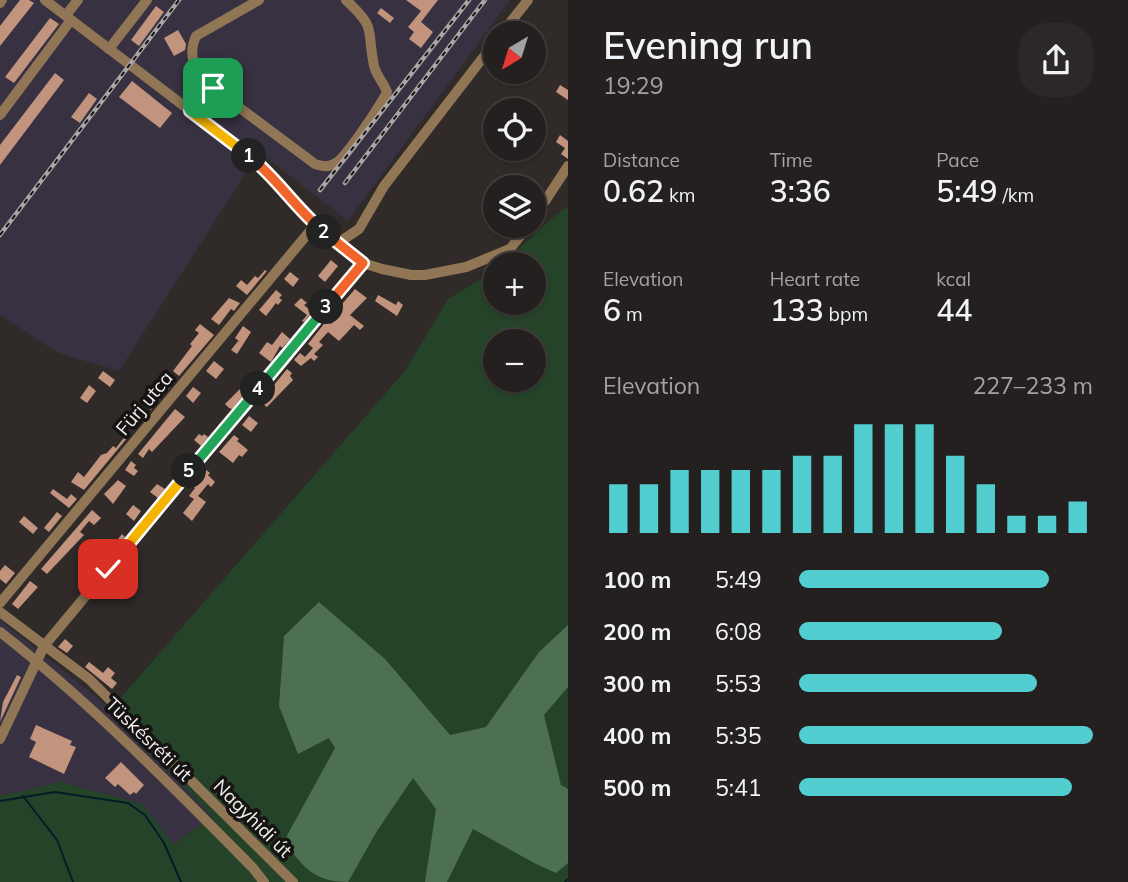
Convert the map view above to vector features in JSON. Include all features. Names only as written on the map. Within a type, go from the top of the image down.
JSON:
[{"type":"street","points":[[46,0],[260,165],[315,225],[363,263],[398,272],[425,275],[466,267],[510,249],[519,238]]},
{"type":"street","points":[[0,115],[69,18],[78,0]]},
{"type":"street","points":[[109,49],[147,0]]},
{"type":"street","points":[[259,0],[196,36],[192,46],[192,60],[197,71],[213,88],[315,164],[326,167],[338,162],[387,92],[383,81],[374,70],[370,28],[366,19],[346,0]]},
{"type":"street","points":[[511,21],[528,0]]},
{"type":"street","points":[[338,243],[359,229],[384,186],[483,58]]},
{"type":"street","points":[[190,111],[213,88]]},
{"type":"street","points":[[546,200],[568,166]]},
{"type":"street","name":"Fürj utca","points":[[0,603],[315,225]]},
{"type":"street","points":[[0,739],[44,646],[363,263]]},
{"type":"street","name":"Nagyhidi út","points":[[0,612],[89,679],[293,882]]},
{"type":"street","name":"Tüskésréti út","points":[[0,632],[119,732],[264,882]]},
{"type":"shaded area","points":[[0,0],[510,0],[495,21],[483,21],[483,37],[348,221],[259,152],[119,371],[58,353],[0,315]]},
{"type":"shaded area","points":[[0,620],[111,709],[212,816],[174,845],[30,790],[0,796]]},
{"type":"green space","points":[[568,206],[568,882],[0,882],[0,796],[61,782],[142,804],[174,845],[212,816],[111,709],[405,371],[448,299],[483,278],[483,315],[546,315],[546,252],[515,252],[530,238],[546,238],[546,224]]},
{"type":"green space","points":[[319,602],[385,659],[450,735],[486,727],[539,652],[568,625],[568,687],[544,715],[561,785],[568,789],[568,863],[556,873],[473,829],[447,882],[425,882],[436,809],[413,778],[377,831],[348,882],[318,876],[297,858],[284,841],[335,748],[329,738],[298,754],[279,706],[284,636]]},
{"type":"building","points":[[20,0],[34,3],[0,46],[0,26]]},
{"type":"building","points":[[406,0],[438,0],[421,22],[433,32],[421,48],[409,39],[414,32],[408,27],[421,11]]},
{"type":"building","points":[[156,6],[164,12],[139,46],[131,40]]},
{"type":"building","points":[[381,8],[394,18],[390,23],[377,13]]},
{"type":"building","points":[[50,18],[59,24],[14,83],[5,77]]},
{"type":"building","points":[[178,30],[186,44],[185,50],[174,56],[164,38]]},
{"type":"building","points":[[55,73],[64,80],[0,165],[0,145]]},
{"type":"building","points":[[132,81],[172,113],[160,128],[119,97]]},
{"type":"building","points":[[560,85],[568,90],[568,100],[556,92]]},
{"type":"building","points":[[89,93],[97,99],[80,123],[71,117]]},
{"type":"building","points":[[560,135],[568,141],[568,159],[561,154],[565,148],[556,142]]},
{"type":"building","points":[[331,260],[338,266],[325,282],[318,276]]},
{"type":"building","points":[[267,271],[247,295],[236,286],[241,280],[247,285]]},
{"type":"building","points":[[290,272],[299,279],[293,287],[284,279]]},
{"type":"building","points":[[355,289],[367,298],[350,315],[364,326],[360,330],[354,325],[339,341],[328,332],[319,342],[323,345],[314,354],[318,357],[314,361],[311,358],[301,366],[294,360],[300,353],[305,357],[313,348],[308,344],[327,320],[331,324],[340,314],[336,311]]},
{"type":"building","points":[[276,290],[282,295],[279,298],[282,300],[278,305],[276,303],[266,316],[259,310]]},
{"type":"building","points":[[378,295],[396,305],[398,301],[403,305],[397,316],[375,301]]},
{"type":"building","points":[[229,298],[240,303],[234,311],[231,309],[219,325],[211,319]]},
{"type":"building","points":[[301,298],[312,312],[304,322],[302,321],[307,315],[294,305]]},
{"type":"building","points":[[200,324],[214,335],[179,376],[173,371],[192,346],[190,344],[199,333],[195,330]]},
{"type":"building","points":[[243,326],[251,332],[237,354],[231,350],[240,342],[235,338]]},
{"type":"building","points":[[282,332],[290,339],[282,348],[280,346],[271,362],[259,353],[267,342],[272,345]]},
{"type":"building","points":[[214,361],[224,369],[216,379],[206,371]]},
{"type":"building","points":[[287,369],[292,373],[290,376],[293,380],[267,407],[260,402]]},
{"type":"building","points":[[103,371],[115,380],[110,387],[98,378]]},
{"type":"building","points":[[166,380],[172,385],[151,410],[142,401],[156,385],[160,388]]},
{"type":"building","points":[[89,385],[96,391],[87,403],[80,398]]},
{"type":"building","points":[[193,387],[201,393],[193,403],[186,396]]},
{"type":"building","points":[[241,388],[246,392],[232,409],[229,408],[225,404]]},
{"type":"building","points":[[175,409],[185,417],[152,452],[149,449],[143,458],[138,454]]},
{"type":"building","points":[[249,416],[258,423],[251,432],[242,425]]},
{"type":"building","points":[[199,434],[208,437],[201,446],[194,440]]},
{"type":"building","points":[[126,435],[128,437],[84,490],[71,482],[78,472],[84,477],[101,455],[113,446],[116,448]]},
{"type":"building","points":[[234,435],[248,450],[242,457],[239,455],[233,463],[219,452]]},
{"type":"building","points":[[131,461],[138,471],[134,476],[125,470]]},
{"type":"building","points":[[205,469],[215,482],[211,487],[208,484],[198,496],[206,502],[192,521],[183,513],[194,499],[189,496],[195,488],[192,485]]},
{"type":"building","points":[[118,480],[126,486],[113,504],[104,494]]},
{"type":"building","points":[[157,484],[165,489],[158,498],[150,492]]},
{"type":"building","points":[[53,489],[67,499],[71,494],[77,499],[69,508],[50,493]]},
{"type":"building","points":[[133,505],[141,511],[134,521],[126,514]]},
{"type":"building","points":[[92,510],[101,518],[94,525],[89,521],[80,532],[84,535],[47,574],[41,569]]},
{"type":"building","points":[[57,512],[62,516],[49,532],[44,528]]},
{"type":"building","points":[[24,516],[38,528],[33,534],[19,522]]},
{"type":"building","points":[[122,534],[125,537],[85,585],[80,581],[90,568],[88,566],[91,562],[96,566],[105,549],[108,552]]},
{"type":"building","points":[[127,561],[134,570],[124,582],[122,580],[110,598],[102,592]]},
{"type":"building","points":[[5,565],[15,573],[6,584],[0,579],[0,571]]},
{"type":"building","points":[[30,581],[38,587],[18,609],[12,604]]},
{"type":"building","points":[[65,639],[73,646],[67,653],[58,647]]},
{"type":"building","points":[[89,662],[103,673],[108,667],[115,673],[111,678],[117,683],[112,689],[85,667]]},
{"type":"building","points":[[17,675],[21,677],[0,722],[3,702]]},
{"type":"building","points":[[36,725],[72,741],[70,745],[76,747],[64,774],[29,757],[36,742],[30,739]]},
{"type":"building","points":[[121,762],[144,785],[136,794],[134,792],[130,795],[118,784],[115,787],[105,778]]},
{"type":"waterway","points":[[0,801],[55,792],[128,803],[145,815],[164,843],[181,882]]},
{"type":"waterway","points":[[23,796],[57,840],[73,882]]},
{"type":"waterway","points":[[565,882],[568,879]]},
{"type":"railway","points":[[0,235],[179,0]]},
{"type":"railway","points":[[320,190],[469,0]]},
{"type":"railway","points":[[345,183],[485,0]]},
{"type":"route","points":[[108,569],[363,263],[307,218],[251,157],[190,111],[213,88]]}]
